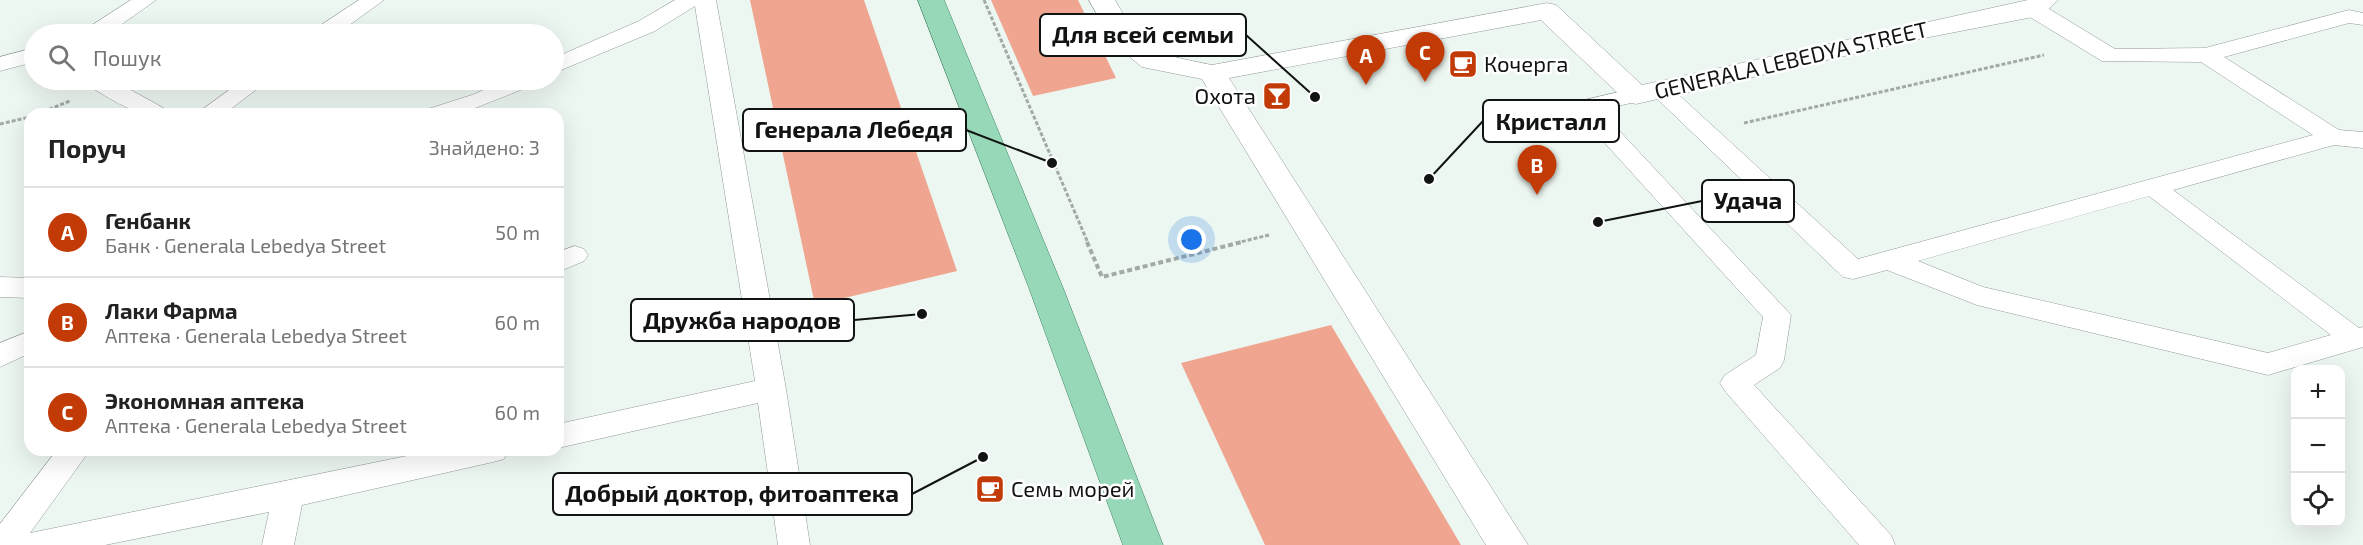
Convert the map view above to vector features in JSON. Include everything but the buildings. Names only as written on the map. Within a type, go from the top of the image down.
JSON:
[{"type":"main road","points":[[931,0],[1046,288],[1143,545]]},
{"type":"street","points":[[1102,0],[1122,37],[1152,61],[1212,74],[1508,545]]},
{"type":"street","name":"GENERALA LEBEDYA STREET","points":[[1212,74],[1549,5],[1648,93],[2039,4]]},
{"type":"lane","points":[[109,24],[145,0]]},
{"type":"lane","points":[[338,24],[373,0]]},
{"type":"lane","points":[[564,62],[648,26],[690,0]]},
{"type":"lane","points":[[705,0],[771,389],[794,545]]},
{"type":"lane","points":[[2039,4],[2110,56],[2206,55],[2349,16],[2363,19]]},
{"type":"lane","points":[[2206,55],[2333,137]]},
{"type":"lane","points":[[0,64],[24,58]]},
{"type":"lane","points":[[112,90],[146,108]]},
{"type":"lane","points":[[217,108],[243,90]]},
{"type":"lane","points":[[455,108],[502,90]]},
{"type":"lane","points":[[1879,545],[1734,383],[1770,360],[1777,315],[1584,107],[1648,93],[1705,132],[1853,270],[2333,137],[2363,140]]},
{"type":"lane","points":[[2153,187],[2359,338]]},
{"type":"lane","points":[[1889,260],[1977,295],[2268,364],[2359,338]]},
{"type":"lane","points":[[0,287],[24,288]]},
{"type":"lane","points":[[0,356],[24,344]]},
{"type":"lane","points":[[564,435],[771,389]]},
{"type":"lane","points":[[3,545],[70,456]]},
{"type":"lane","points":[[37,545],[288,495],[467,456]]},
{"type":"lane","points":[[278,545],[288,495]]},
{"type":"path","points":[[984,0],[1102,277],[1309,225]]},
{"type":"path","points":[[1705,132],[2091,44]]},
{"type":"path","points":[[0,124],[24,118]]},
{"type":"shaded area","points":[[750,0],[864,0],[957,271],[815,305]]},
{"type":"shaded area","points":[[991,0],[1078,0],[1116,78],[1033,96]]},
{"type":"shaded area","points":[[1331,325],[1461,545],[1265,545],[1181,363]]},
{"type":"place","name":"Кочерга","points":[[1463,64]]},
{"type":"place","name":"Экономная аптека","points":[[1425,82]]},
{"type":"place","name":"Генбанк","points":[[1366,85]]},
{"type":"place","name":"Охота","points":[[1277,96]]},
{"type":"place","name":"Для всей семьи","points":[[1315,97]]},
{"type":"place","name":"Генерала Лебедя","points":[[1052,163]]},
{"type":"place","name":"Кристалл","points":[[1429,179]]},
{"type":"place","name":"Лаки Фарма","points":[[1537,195]]},
{"type":"place","name":"Удача","points":[[1598,222]]},
{"type":"place","name":"Дружба народов","points":[[922,314]]},
{"type":"place","name":"Добрый доктор, фитоаптека","points":[[983,457]]},
{"type":"place","name":"Семь морей","points":[[990,489]]}]
